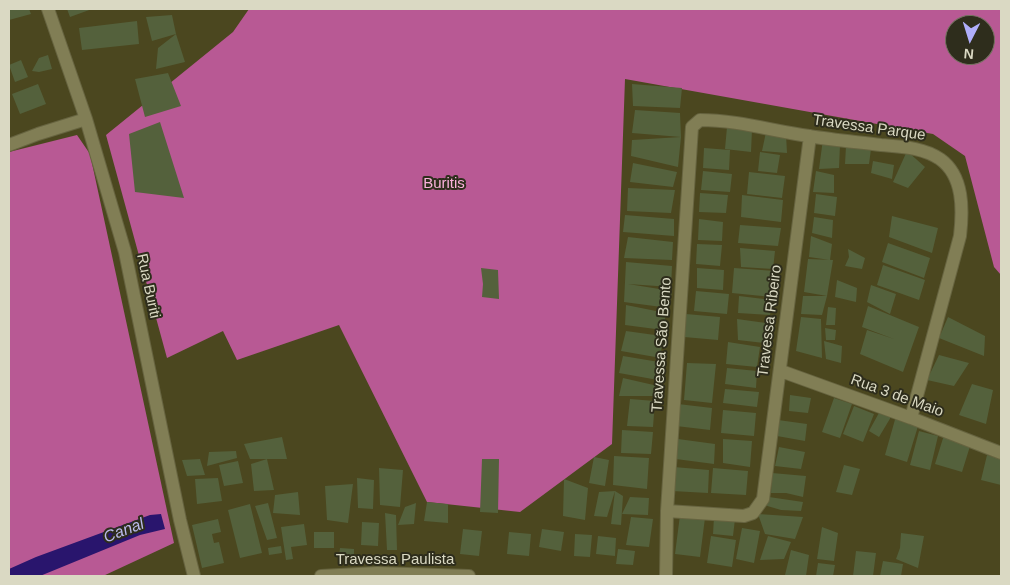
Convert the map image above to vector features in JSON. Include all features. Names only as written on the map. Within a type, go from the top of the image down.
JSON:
[{"type":"street","name":"Rua Buriti","points":[[48,9],[86,119],[125,252],[180,520],[194,576]]},
{"type":"street","points":[[9,145],[86,119]]},
{"type":"street","name":"Travessa Parque","points":[[700,120],[717,120],[810,136],[921,150],[940,159],[956,177],[962,216],[960,236],[911,418]]},
{"type":"street","name":"Travessa São Bento","points":[[667,576],[668,511],[692,127],[700,120]]},
{"type":"street","name":"Travessa Ribeiro","points":[[668,511],[744,516],[753,513],[763,499],[810,136]]},
{"type":"street","name":"Rua 3 de Maio","points":[[781,371],[1001,453]]},
{"type":"street","name":"Travessa Paulista","points":[[321,576],[377,573],[469,576]]},
{"type":"green space","name":"Buritis","points":[[249,9],[1001,9],[1001,275],[994,267],[965,156],[933,134],[625,79],[612,444],[520,512],[427,502],[339,325],[237,360],[223,331],[167,358],[106,135],[233,32]]},
{"type":"green space","points":[[77,135],[90,154],[174,543],[103,576],[9,576],[9,152]]},
{"type":"water","name":"Canal","points":[[161,514],[165,529],[140,535],[40,576],[9,576],[9,569],[36,557],[150,515]]},
{"type":"building","points":[[9,9],[29,9],[31,14],[9,20]]},
{"type":"building","points":[[67,9],[92,9],[70,17]]},
{"type":"building","points":[[172,15],[176,34],[152,41],[146,17]]},
{"type":"building","points":[[137,21],[139,44],[82,50],[79,28]]},
{"type":"building","points":[[176,34],[185,62],[156,69],[158,48]]},
{"type":"building","points":[[48,55],[52,69],[39,72],[32,71],[39,58]]},
{"type":"building","points":[[21,60],[28,77],[15,82],[9,65]]},
{"type":"building","points":[[168,73],[181,106],[145,117],[135,79]]},
{"type":"building","points":[[38,84],[46,104],[20,114],[12,94]]},
{"type":"building","points":[[632,84],[682,88],[680,108],[633,106]]},
{"type":"building","points":[[635,110],[680,113],[681,137],[632,133]]},
{"type":"building","points":[[160,122],[184,198],[135,192],[129,134]]},
{"type":"building","points":[[727,127],[752,130],[751,152],[725,149]]},
{"type":"building","points":[[766,132],[786,134],[787,153],[762,151]]},
{"type":"building","points":[[681,137],[678,167],[631,156],[632,140]]},
{"type":"building","points":[[823,139],[840,145],[839,168],[819,169]]},
{"type":"building","points":[[846,146],[871,149],[869,164],[845,164]]},
{"type":"building","points":[[704,148],[730,150],[729,170],[703,168]]},
{"type":"building","points":[[907,151],[925,167],[908,188],[893,182]]},
{"type":"building","points":[[760,152],[780,155],[777,173],[758,171]]},
{"type":"building","points":[[873,161],[894,165],[892,179],[871,173]]},
{"type":"building","points":[[633,163],[677,172],[673,187],[630,182]]},
{"type":"building","points":[[703,171],[732,174],[730,192],[701,190]]},
{"type":"building","points":[[816,171],[834,175],[834,193],[813,192]]},
{"type":"building","points":[[749,172],[785,176],[782,198],[747,194]]},
{"type":"building","points":[[628,188],[675,190],[671,213],[627,211]]},
{"type":"building","points":[[700,193],[728,195],[726,213],[699,212]]},
{"type":"building","points":[[816,194],[837,197],[835,216],[814,213]]},
{"type":"building","points":[[742,195],[783,200],[781,222],[741,217]]},
{"type":"building","points":[[625,215],[674,219],[674,236],[623,232]]},
{"type":"building","points":[[892,216],[938,228],[932,253],[889,237]]},
{"type":"building","points":[[814,217],[833,220],[832,238],[812,233]]},
{"type":"building","points":[[699,219],[723,222],[722,241],[698,240]]},
{"type":"building","points":[[740,225],[781,228],[778,246],[738,243]]},
{"type":"building","points":[[811,236],[832,244],[830,260],[809,257]]},
{"type":"building","points":[[628,237],[673,242],[672,260],[624,258]]},
{"type":"building","points":[[888,243],[930,258],[924,278],[882,262]]},
{"type":"building","points":[[697,244],[722,245],[720,266],[696,264]]},
{"type":"building","points":[[740,248],[775,251],[773,269],[741,267]]},
{"type":"building","points":[[848,249],[865,258],[862,269],[845,266],[849,257]]},
{"type":"building","points":[[808,259],[833,260],[827,296],[804,292]]},
{"type":"building","points":[[626,262],[672,266],[671,287],[628,284],[672,291],[669,308],[624,302]]},
{"type":"building","points":[[883,265],[925,280],[919,300],[877,285]]},
{"type":"building","points":[[481,268],[498,270],[499,299],[482,297]]},
{"type":"building","points":[[697,268],[724,270],[723,290],[697,288]]},
{"type":"building","points":[[734,268],[775,271],[772,297],[732,293]]},
{"type":"building","points":[[837,280],[857,288],[856,302],[835,297]]},
{"type":"building","points":[[871,285],[896,294],[890,314],[867,302]]},
{"type":"building","points":[[696,291],[729,294],[727,314],[694,311]]},
{"type":"building","points":[[739,296],[772,300],[770,315],[738,313]]},
{"type":"building","points":[[803,296],[827,296],[822,315],[801,314]]},
{"type":"building","points":[[626,305],[666,313],[663,330],[625,325]]},
{"type":"building","points":[[868,306],[919,327],[903,372],[860,354],[867,330],[894,339],[862,327]]},
{"type":"building","points":[[828,307],[836,308],[835,325],[826,325]]},
{"type":"building","points":[[686,314],[720,317],[718,340],[684,337]]},
{"type":"building","points":[[801,317],[821,319],[822,358],[796,351]]},
{"type":"building","points":[[948,317],[985,336],[984,356],[939,338]]},
{"type":"building","points":[[737,319],[766,323],[764,343],[738,340]]},
{"type":"building","points":[[825,328],[836,330],[835,340],[826,340]]},
{"type":"building","points":[[626,331],[662,336],[661,358],[621,351]]},
{"type":"building","points":[[824,341],[842,346],[841,363],[826,359]]},
{"type":"building","points":[[728,342],[760,347],[757,367],[726,364]]},
{"type":"building","points":[[939,355],[969,363],[954,386],[927,380]]},
{"type":"building","points":[[623,356],[659,362],[658,380],[619,373]]},
{"type":"building","points":[[687,363],[716,364],[712,403],[684,400]]},
{"type":"building","points":[[727,368],[757,371],[756,388],[725,384]]},
{"type":"building","points":[[623,378],[658,386],[655,396],[619,396]]},
{"type":"building","points":[[972,384],[993,390],[986,424],[959,415]]},
{"type":"building","points":[[725,389],[759,392],[757,407],[723,403]]},
{"type":"building","points":[[790,395],[811,398],[808,413],[789,411]]},
{"type":"building","points":[[834,398],[852,404],[840,438],[822,432]]},
{"type":"building","points":[[630,399],[655,401],[653,427],[627,426]]},
{"type":"building","points":[[678,404],[712,408],[710,430],[676,426]]},
{"type":"building","points":[[854,406],[874,414],[863,442],[843,434]]},
{"type":"building","points":[[723,410],[756,413],[754,436],[721,433]]},
{"type":"building","points":[[880,411],[891,417],[879,437],[869,431]]},
{"type":"building","points":[[896,416],[919,423],[907,462],[885,455]]},
{"type":"building","points":[[778,420],[807,424],[805,441],[777,436]]},
{"type":"building","points":[[622,430],[653,432],[651,454],[621,453]]},
{"type":"building","points":[[919,431],[938,436],[930,470],[910,465]]},
{"type":"building","points":[[944,435],[971,443],[962,472],[935,464]]},
{"type":"building","points":[[282,437],[287,459],[250,459],[244,444]]},
{"type":"building","points":[[678,439],[715,444],[714,464],[676,459]]},
{"type":"building","points":[[723,439],[752,441],[750,467],[723,463]]},
{"type":"building","points":[[779,447],[805,452],[801,469],[775,466]]},
{"type":"building","points":[[236,451],[237,458],[207,466],[209,452]]},
{"type":"building","points":[[987,455],[1001,459],[1001,485],[981,480]]},
{"type":"building","points":[[614,456],[649,458],[647,489],[613,485]]},
{"type":"building","points":[[594,457],[609,460],[605,486],[589,483]]},
{"type":"building","points":[[200,459],[205,475],[187,476],[182,460]]},
{"type":"building","points":[[267,459],[274,490],[254,491],[251,464]]},
{"type":"building","points":[[482,459],[499,459],[498,513],[480,512]]},
{"type":"building","points":[[238,461],[243,483],[224,486],[219,465]]},
{"type":"building","points":[[844,465],[860,469],[852,495],[836,492]]},
{"type":"building","points":[[674,467],[709,470],[708,493],[672,491]]},
{"type":"building","points":[[379,468],[403,470],[400,507],[380,505]]},
{"type":"building","points":[[713,468],[748,471],[746,495],[711,493]]},
{"type":"building","points":[[772,473],[806,476],[803,497],[786,493],[771,493]]},
{"type":"building","points":[[218,478],[222,501],[197,504],[195,479]]},
{"type":"building","points":[[357,478],[374,480],[373,509],[358,508]]},
{"type":"building","points":[[564,479],[588,488],[585,520],[563,516]]},
{"type":"building","points":[[353,484],[348,523],[327,520],[325,486]]},
{"type":"building","points":[[615,491],[607,517],[594,516],[599,492]]},
{"type":"building","points":[[615,491],[623,496],[621,525],[611,524]]},
{"type":"building","points":[[298,492],[300,515],[273,513],[275,495]]},
{"type":"building","points":[[630,497],[649,498],[648,515],[622,514]]},
{"type":"building","points":[[769,497],[803,502],[801,511],[781,510],[764,505]]},
{"type":"building","points":[[427,502],[448,504],[448,523],[424,521]]},
{"type":"building","points":[[268,503],[277,538],[267,540],[255,506]]},
{"type":"building","points":[[416,503],[414,524],[398,525],[405,507]]},
{"type":"building","points":[[250,504],[262,553],[240,558],[228,510]]},
{"type":"building","points":[[385,513],[396,515],[397,550],[387,550]]},
{"type":"building","points":[[758,514],[803,517],[795,539],[765,534]]},
{"type":"building","points":[[680,515],[705,518],[700,557],[675,554]]},
{"type":"building","points":[[631,517],[653,519],[649,547],[626,545]]},
{"type":"building","points":[[714,517],[735,519],[733,536],[713,534]]},
{"type":"building","points":[[218,519],[221,532],[212,534],[214,543],[219,542],[224,563],[202,568],[192,525]]},
{"type":"building","points":[[362,522],[379,523],[378,546],[361,545]]},
{"type":"building","points":[[304,524],[307,545],[291,547],[293,559],[286,560],[281,527]]},
{"type":"building","points":[[822,527],[838,533],[834,561],[817,559]]},
{"type":"building","points":[[742,528],[760,531],[754,563],[736,559]]},
{"type":"building","points":[[463,529],[482,531],[479,556],[460,554]]},
{"type":"building","points":[[542,529],[564,532],[561,551],[539,547]]},
{"type":"building","points":[[314,532],[334,532],[334,548],[314,548]]},
{"type":"building","points":[[509,532],[531,534],[529,556],[507,554]]},
{"type":"building","points":[[901,533],[924,536],[918,568],[896,559],[900,548]]},
{"type":"building","points":[[575,534],[592,535],[590,557],[574,556]]},
{"type":"building","points":[[598,536],[616,538],[615,556],[596,554]]},
{"type":"building","points":[[711,536],[736,540],[732,567],[707,563]]},
{"type":"building","points":[[768,536],[791,542],[784,559],[760,560]]},
{"type":"building","points":[[281,546],[282,553],[269,555],[268,548]]},
{"type":"building","points":[[340,548],[354,549],[354,557],[339,556]]},
{"type":"building","points":[[618,549],[635,551],[633,565],[616,564]]},
{"type":"building","points":[[791,550],[809,555],[806,576],[785,575]]},
{"type":"building","points":[[856,551],[876,553],[873,576],[853,576]]},
{"type":"building","points":[[883,561],[903,564],[901,576],[880,576]]},
{"type":"building","points":[[818,563],[835,565],[833,576],[816,576]]}]
